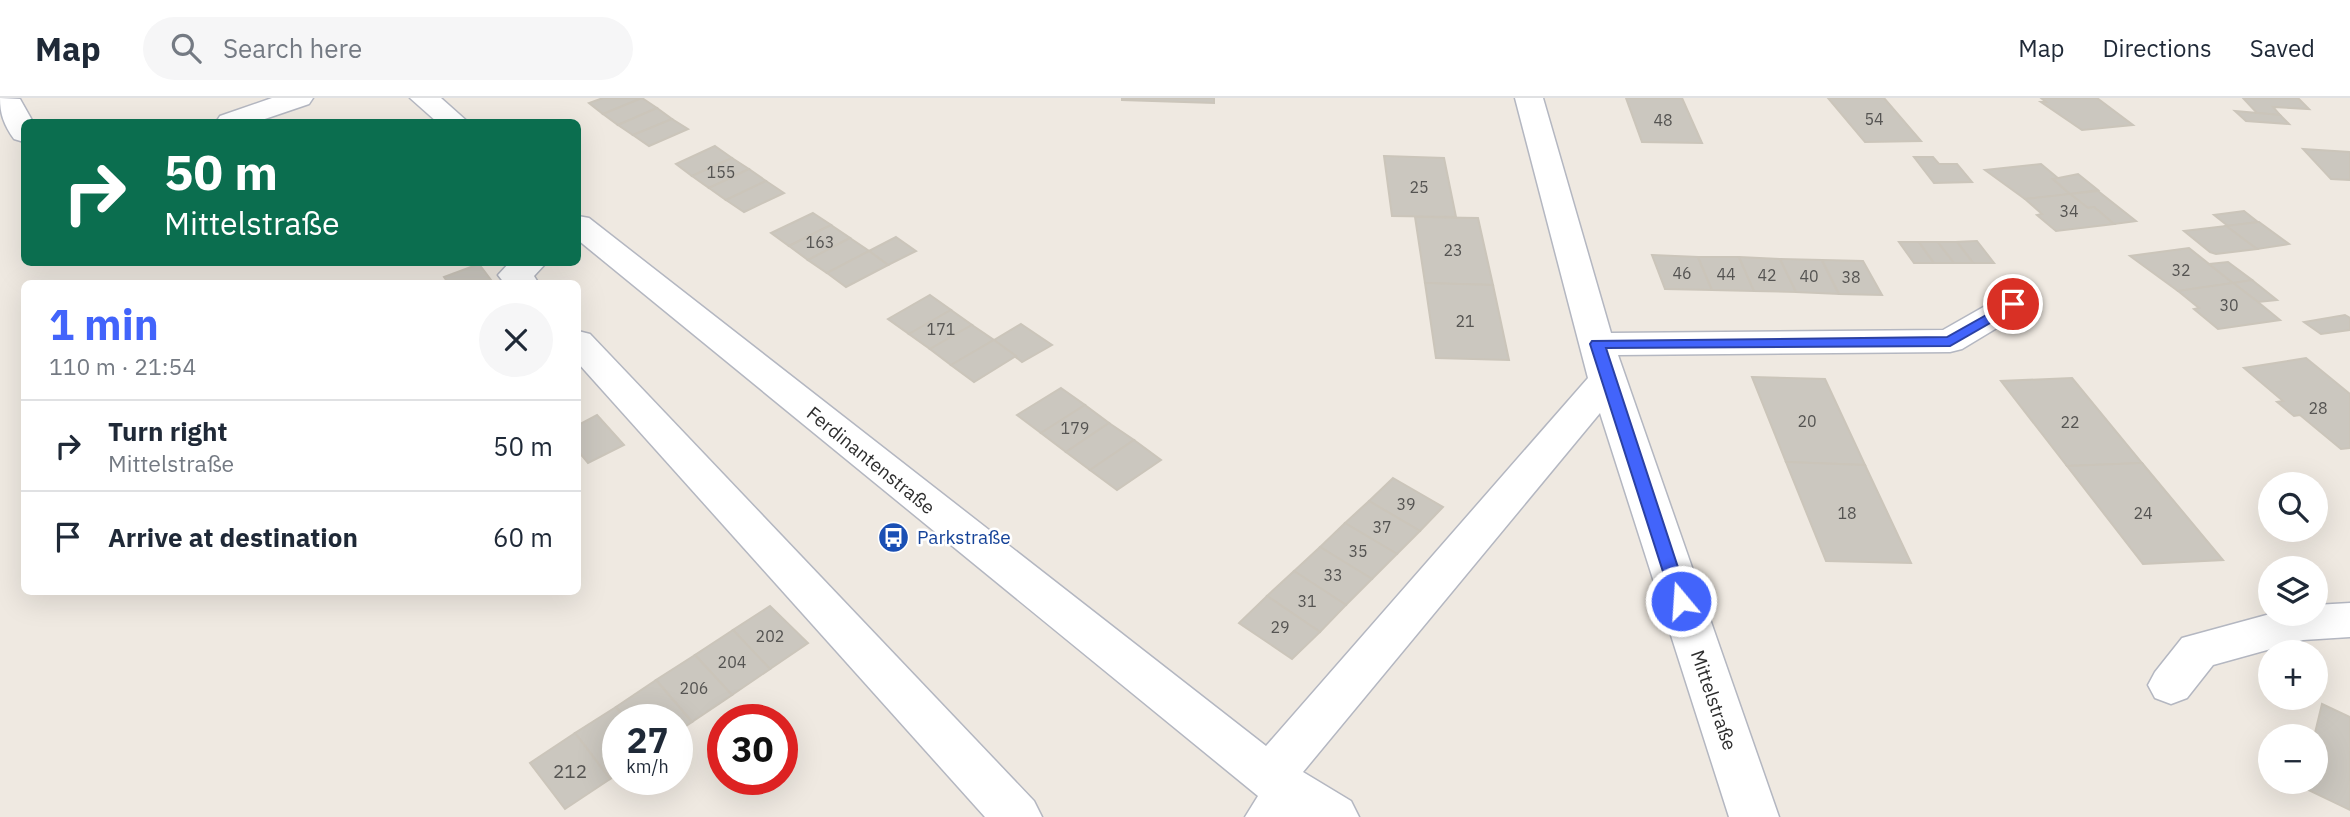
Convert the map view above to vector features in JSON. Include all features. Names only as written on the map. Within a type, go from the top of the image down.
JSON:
[{"type":"street","points":[[239,119],[299,98]]},
{"type":"street","points":[[425,98],[450,119]]},
{"type":"street","name":"Mittelstraße","points":[[1529,98],[1602,362],[1754,817]]},
{"type":"street","points":[[6,99],[21,126]]},
{"type":"street","name":"Ferdinantenstraße","points":[[581,228],[1292,801]]},
{"type":"street","points":[[519,280],[515,275],[526,266]]},
{"type":"street","points":[[1292,801],[1602,362],[1950,341],[2013,304]]},
{"type":"street","points":[[581,345],[1017,817]]},
{"type":"street","points":[[2171,685],[2198,651],[2303,623],[2350,620]]},
{"type":"building","points":[[603,98],[642,98],[603,114],[589,103]]},
{"type":"building","points":[[642,98],[657,108],[618,125],[603,114]]},
{"type":"building","points":[[1214,98],[1214,103],[1122,100]]},
{"type":"building","points":[[1626,98],[1682,98],[1702,143],[1642,142]]},
{"type":"building","points":[[1828,98],[1884,98],[1921,141],[1865,142]]},
{"type":"building","points":[[2041,98],[2097,98],[2133,125],[2082,130],[2041,102],[2046,102]]},
{"type":"building","points":[[2243,98],[2298,98],[2309,109],[2273,107],[2280,115],[2257,113]]},
{"type":"building","points":[[657,108],[672,119],[633,135],[618,125]]},
{"type":"building","points":[[2235,111],[2280,115],[2289,124],[2246,121]]},
{"type":"building","points":[[672,119],[688,129],[649,146],[633,135]]},
{"type":"building","points":[[715,146],[732,158],[692,176],[676,164]]},
{"type":"building","points":[[2303,149],[2350,152],[2350,180],[2331,179]]},
{"type":"building","points":[[1384,156],[1444,158],[1456,217],[1392,216]]},
{"type":"building","points":[[1914,157],[1933,157],[1939,164],[1957,164],[1972,182],[1934,183]]},
{"type":"building","points":[[732,158],[749,169],[709,188],[692,176]]},
{"type":"building","points":[[2041,164],[2059,179],[2053,179],[2070,194],[2025,199],[1985,170]]},
{"type":"building","points":[[749,169],[766,181],[726,200],[709,188]]},
{"type":"building","points":[[2078,174],[2098,190],[2070,194],[2053,179]]},
{"type":"building","points":[[766,181],[784,193],[744,212],[726,200]]},
{"type":"building","points":[[2098,191],[2136,221],[2114,224],[2094,207],[2088,208],[2070,194]]},
{"type":"building","points":[[2070,194],[2088,208],[2094,207],[2114,224],[2056,231],[2037,215],[2042,214],[2025,199]]},
{"type":"building","points":[[2244,211],[2258,222],[2228,226],[2214,215]]},
{"type":"building","points":[[813,213],[831,225],[789,246],[771,233]]},
{"type":"building","points":[[1415,217],[1478,218],[1493,285],[1425,283]]},
{"type":"building","points":[[2259,222],[2289,244],[2257,249],[2226,226]]},
{"type":"building","points":[[831,225],[850,238],[808,260],[789,246]]},
{"type":"building","points":[[2226,226],[2257,249],[2216,254],[2184,231]]},
{"type":"building","points":[[896,237],[916,251],[888,265],[869,251]]},
{"type":"building","points":[[850,238],[869,251],[827,273],[808,260]]},
{"type":"building","points":[[1977,241],[1994,263],[1973,263],[1957,242]]},
{"type":"building","points":[[1899,242],[1919,242],[1934,263],[1914,263]]},
{"type":"building","points":[[1919,242],[1938,242],[1954,263],[1934,263]]},
{"type":"building","points":[[1938,242],[1957,242],[1973,263],[1954,263]]},
{"type":"building","points":[[2189,248],[2233,283],[2178,291],[2130,256]]},
{"type":"building","points":[[869,251],[888,265],[846,287],[827,273]]},
{"type":"building","points":[[1652,255],[1698,257],[1712,290],[1665,289]]},
{"type":"building","points":[[1698,257],[1739,257],[1754,291],[1712,290]]},
{"type":"building","points":[[1739,257],[1780,259],[1796,292],[1754,291]]},
{"type":"building","points":[[1780,259],[1822,260],[1839,294],[1796,292]]},
{"type":"building","points":[[1822,260],[1863,261],[1882,295],[1839,294]]},
{"type":"building","points":[[2228,262],[2252,280],[2233,283],[2209,264]]},
{"type":"building","points":[[480,266],[491,280],[446,280],[444,277]]},
{"type":"building","points":[[2252,280],[2277,300],[2258,302],[2233,283]]},
{"type":"building","points":[[1425,283],[1493,285],[1509,360],[1436,358]]},
{"type":"building","points":[[2233,283],[2280,320],[2218,329],[2194,309],[2199,308],[2178,291]]},
{"type":"building","points":[[930,295],[951,310],[909,334],[888,319]]},
{"type":"building","points":[[951,310],[972,325],[930,349],[909,334]]},
{"type":"building","points":[[2345,315],[2350,318],[2350,330],[2321,334],[2304,322]]},
{"type":"building","points":[[1021,324],[1052,345],[1022,362],[994,340]]},
{"type":"building","points":[[972,325],[994,340],[951,365],[930,349]]},
{"type":"building","points":[[994,340],[1016,356],[974,382],[951,365]]},
{"type":"building","points":[[2306,358],[2350,394],[2350,448],[2341,449],[2300,415],[2294,416],[2277,402],[2283,401],[2244,368]]},
{"type":"building","points":[[1752,377],[1825,379],[1865,465],[1786,462]]},
{"type":"building","points":[[2072,378],[2142,463],[2067,466],[2001,381]]},
{"type":"building","points":[[1061,388],[1085,405],[1041,433],[1017,415]]},
{"type":"building","points":[[1085,405],[1109,423],[1066,452],[1041,433]]},
{"type":"building","points":[[597,415],[624,445],[588,463],[581,455],[581,423]]},
{"type":"building","points":[[1109,423],[1134,440],[1090,470],[1066,452]]},
{"type":"building","points":[[1134,440],[1161,460],[1117,490],[1090,470]]},
{"type":"building","points":[[1786,462],[1865,465],[1911,563],[1826,561]]},
{"type":"building","points":[[2142,463],[2223,560],[2143,564],[2067,466]]},
{"type":"building","points":[[1393,478],[1443,507],[1420,531],[1369,501]]},
{"type":"building","points":[[1369,501],[1420,531],[1397,554],[1345,523]]},
{"type":"building","points":[[1345,523],[1397,554],[1372,579],[1320,547]]},
{"type":"building","points":[[1320,547],[1372,579],[1346,605],[1294,571]]},
{"type":"building","points":[[1294,571],[1346,605],[1320,632],[1267,596]]},
{"type":"building","points":[[1267,596],[1320,632],[1292,659],[1239,623]]},
{"type":"building","points":[[770,606],[808,643],[770,669],[733,630]]},
{"type":"building","points":[[733,630],[770,669],[732,695],[695,655]]},
{"type":"building","points":[[695,655],[732,695],[719,704],[707,704],[707,712],[693,721],[693,704],[677,704],[656,680]]},
{"type":"building","points":[[656,680],[677,704],[620,704]]},
{"type":"building","points":[[2328,707],[2350,717],[2350,810],[2317,794],[2328,794],[2328,724],[2317,724],[2321,710],[2328,710]]},
{"type":"building","points":[[602,716],[602,768],[575,733]]},
{"type":"building","points":[[575,733],[602,768],[602,784],[565,809],[530,763]]},
{"type":"place","name":"Parkstraße","points":[[894,537]]},
{"type":"route","points":[[1681,601],[1597,344],[1950,341],[2013,304]]}]
